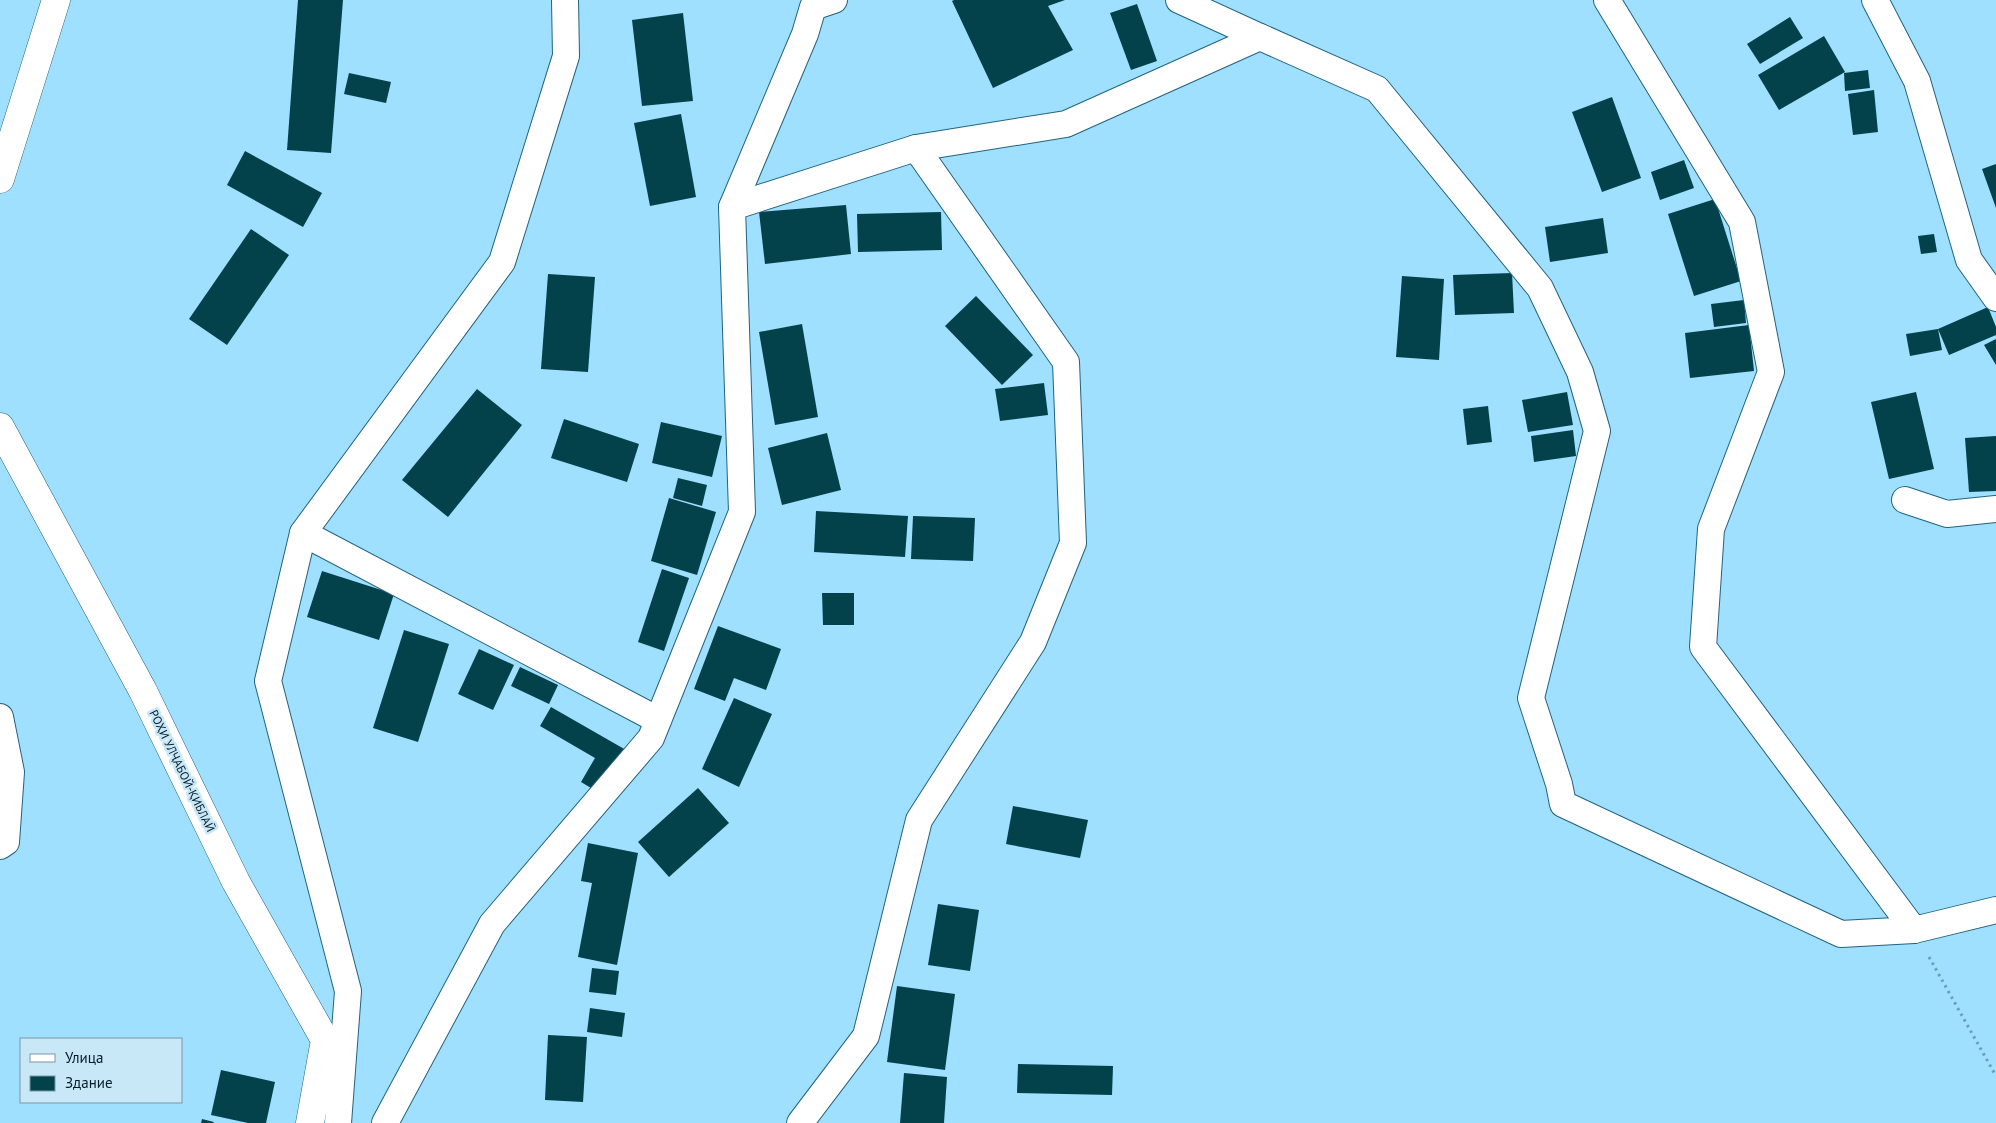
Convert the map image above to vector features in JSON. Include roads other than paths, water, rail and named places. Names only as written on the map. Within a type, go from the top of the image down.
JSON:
[{"type":"street","points":[[0,179],[56,0]]},
{"type":"street","points":[[338,1123],[348,991],[268,681],[303,533],[502,262],[566,56],[564,0]]},
{"type":"street","points":[[385,1123],[492,924],[651,738],[742,512],[732,207],[805,34],[813,7],[834,0]]},
{"type":"street","points":[[1178,0],[1377,89],[1540,288],[1580,372],[1597,431],[1531,698],[1559,784],[1563,804],[1841,934],[1914,930],[1996,910]]},
{"type":"street","points":[[1607,0],[1742,222],[1771,372],[1711,529],[1704,647],[1914,930]]},
{"type":"street","points":[[1875,0],[1917,82],[1969,260],[1996,298]]},
{"type":"street","points":[[732,207],[916,148],[1066,124],[1260,36]]},
{"type":"street","points":[[800,1123],[866,1036],[919,820],[1033,642],[1073,543],[1066,362],[916,148]]},
{"type":"street","name":"РОҲИ УЛҶАБОЙ-ҚИБЛАӢ","points":[[0,427],[143,691],[236,882],[325,1040],[310,1123]]},
{"type":"street","points":[[1905,500],[1947,514],[1996,509]]},
{"type":"street","points":[[303,533],[658,720]]},
{"type":"street","points":[[0,717],[11,772],[6,842],[0,846]]}]
